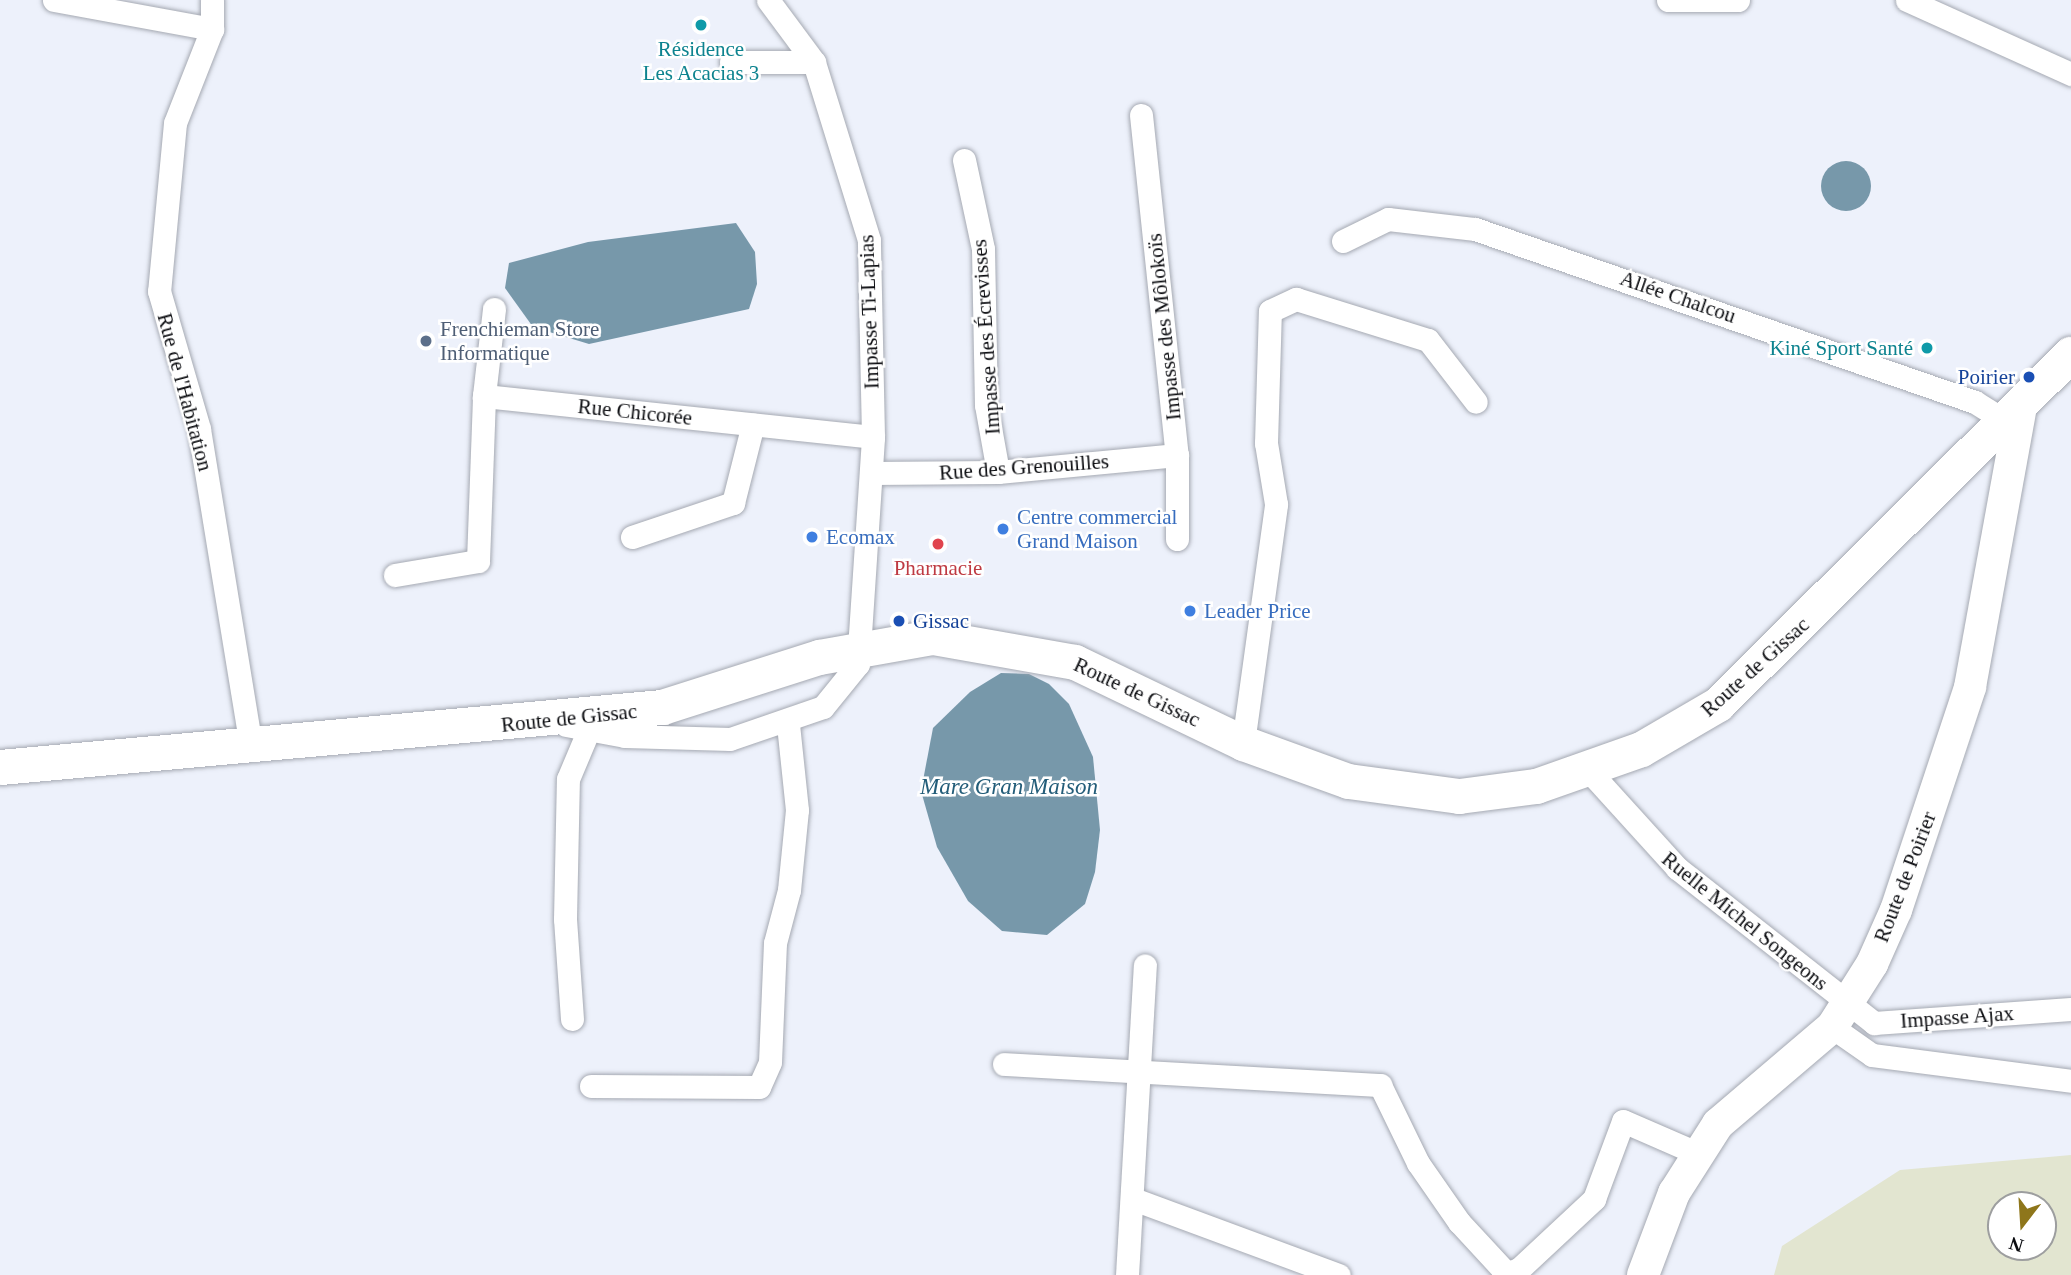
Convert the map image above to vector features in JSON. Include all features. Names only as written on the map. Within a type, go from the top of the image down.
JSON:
[{"type":"main road","name":"Route de Gissac","points":[[0,767],[550,722],[662,707],[861,646],[958,639],[1063,659],[1244,743],[1348,781],[1426,793],[1492,794],[1590,772],[1687,726],[1718,704],[2071,354]]},
{"type":"main road","name":"Route de Poirier","points":[[1643,1275],[1674,1193],[1718,1124],[1840,1016],[1896,910],[1970,687],[2013,413]]},
{"type":"street","points":[[54,0],[212,29]]},
{"type":"street","name":"Rue de l'Habitation","points":[[212,0],[212,29],[175,123],[159,292],[199,429],[251,746]]},
{"type":"street","name":"Impasse Ti-Lapias","points":[[768,0],[814,62],[869,240],[873,437],[861,646]]},
{"type":"street","points":[[1668,0],[1738,0]]},
{"type":"street","points":[[1907,0],[2071,74]]},
{"type":"street","points":[[731,62],[814,62]]},
{"type":"street","name":"Impasse des Môlokoïs","points":[[1141,115],[1177,455],[1177,539]]},
{"type":"street","name":"Impasse des Écrevisses","points":[[964,160],[983,249],[985,405],[998,472]]},
{"type":"street","name":"Allée Chalcou","points":[[1343,241],[1388,219],[1475,229],[2013,413]]},
{"type":"street","points":[[1244,743],[1276,504],[1266,443],[1270,311],[1296,299],[1428,340],[1476,402]]},
{"type":"street","points":[[396,575],[478,562],[484,396],[494,309]]},
{"type":"street","name":"Rue Chicorée","points":[[484,396],[873,437]]},
{"type":"street","points":[[632,537],[733,503],[752,424]]},
{"type":"street","name":"Rue des Grenouilles","points":[[871,474],[998,472],[1177,455]]},
{"type":"street","points":[[550,722],[589,729],[730,739],[788,724],[823,707],[858,664],[861,646]]},
{"type":"street","points":[[591,1086],[759,1087],[770,1062],[775,943],[789,890],[797,810],[788,724]]},
{"type":"street","points":[[572,1019],[565,919],[568,779],[589,729]]},
{"type":"street","name":"Ruelle Michel Songeons","points":[[1590,772],[1677,868],[1840,1016]]},
{"type":"street","points":[[1127,1275],[1136,1200],[1145,967]]},
{"type":"street","name":"Impasse Ajax","points":[[1840,1016],[1874,1023],[2071,1009]]},
{"type":"street","points":[[1840,1016],[1872,1055],[2071,1081]]},
{"type":"street","points":[[1004,1064],[1380,1085],[1418,1163],[1459,1222],[1506,1275],[1594,1199],[1623,1121],[1699,1154]]},
{"type":"street","points":[[1136,1200],[1339,1275]]},
{"type":"green space","points":[[2071,1155],[2071,1275],[1774,1275],[1782,1246],[1900,1170]]},
{"type":"water","points":[[1846,161],[1863,169],[1871,186],[1863,203],[1846,211],[1829,203],[1821,186],[1829,169]]},
{"type":"water","points":[[736,223],[755,252],[757,284],[749,309],[589,344],[533,327],[505,288],[509,263],[588,242]]},
{"type":"water","name":"Mare Gran Maison","points":[[1001,673],[1029,674],[1049,684],[1069,704],[1093,757],[1100,830],[1095,872],[1085,904],[1047,935],[1002,931],[968,901],[937,847],[921,791],[933,728],[970,692]]},
{"type":"place","name":"Résidence Les Acacias 3","points":[[701,25]]},
{"type":"place","name":"Frenchieman Store Informatique","points":[[426,341]]},
{"type":"place","name":"Kiné Sport Santé","points":[[1927,348]]},
{"type":"place","name":"Poirier","points":[[2029,377]]},
{"type":"place","name":"Centre commercial Grand Maison","points":[[1003,529]]},
{"type":"place","name":"Ecomax","points":[[812,537]]},
{"type":"place","name":"Pharmacie","points":[[938,544]]},
{"type":"place","name":"Leader Price","points":[[1190,611]]},
{"type":"place","name":"Gissac","points":[[899,621]]}]
